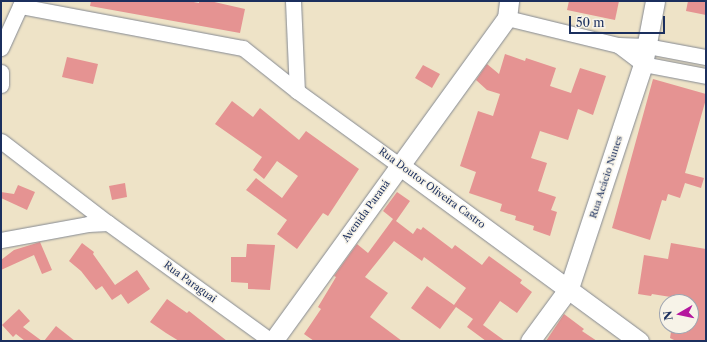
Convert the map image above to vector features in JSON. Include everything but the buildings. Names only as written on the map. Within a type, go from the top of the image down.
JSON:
[{"type":"street","points":[[293,1],[296,91]]},
{"type":"street","name":"Rua Acácio Nunes","points":[[530,341],[569,288],[645,55],[655,1]]},
{"type":"street","name":"Rua Doutor Oliveira Castro","points":[[1,48],[20,6],[243,48],[296,91],[569,288],[639,341]]},
{"type":"street","points":[[508,9],[706,76]]},
{"type":"street","name":"Avenida Paraná","points":[[272,341],[400,165],[508,9]]},
{"type":"street","points":[[645,55],[706,57]]},
{"type":"street","points":[[1,72],[1,85]]},
{"type":"street","name":"Rua Paraguai","points":[[1,141],[108,223],[272,341]]},
{"type":"street","points":[[1,240],[88,224],[108,223]]}]
